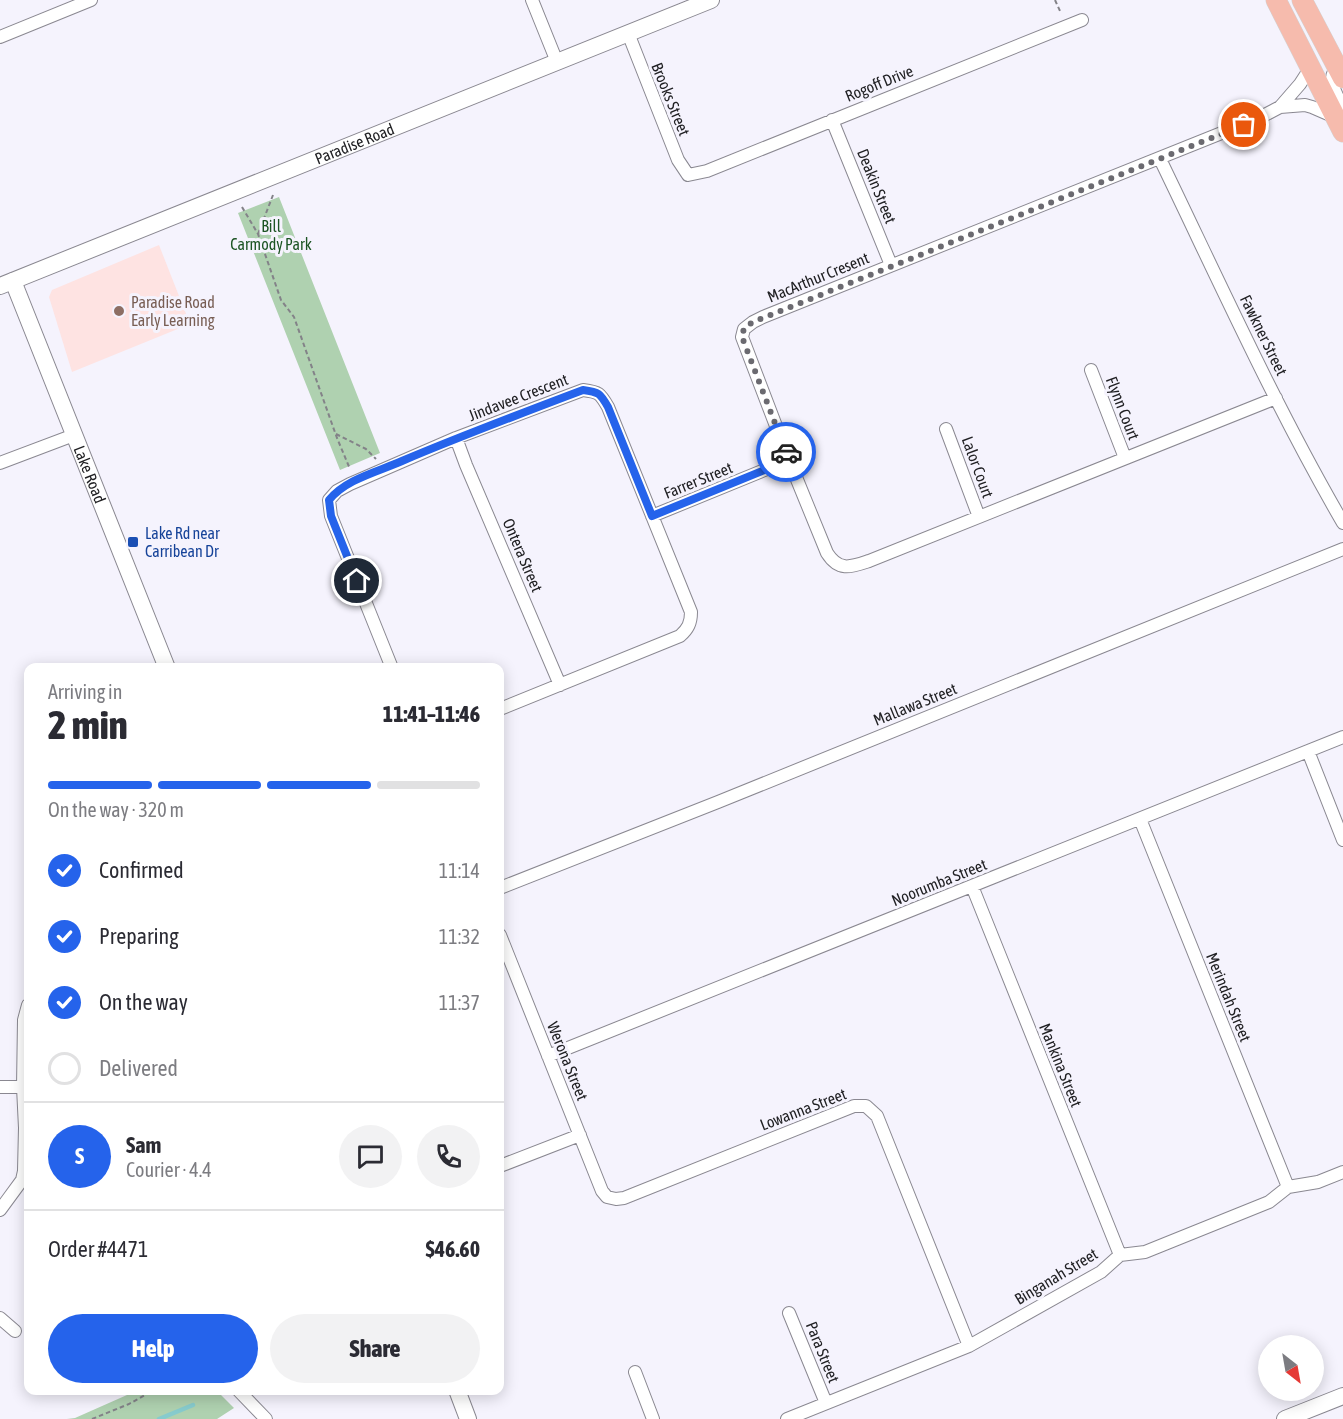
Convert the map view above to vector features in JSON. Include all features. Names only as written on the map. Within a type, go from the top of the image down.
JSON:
[{"type":"main road","name":"Paradise Road","points":[[6,283],[711,0]]},
{"type":"main road","points":[[1276,0],[1339,124]]},
{"type":"main road","points":[[1302,0],[1341,70]]},
{"type":"main road","name":"Lake Road","points":[[6,283],[74,435],[165,663]]},
{"type":"main road","points":[[459,1395],[468,1419]]},
{"type":"main road","points":[[1285,1419],[1343,1396]]},
{"type":"street","points":[[0,36],[91,0]]},
{"type":"street","points":[[532,0],[557,62]]},
{"type":"street","name":"Rogoff Drive","points":[[688,175],[707,171],[1082,20]]},
{"type":"street","name":"Brooks Street","points":[[628,33],[678,160],[688,175]]},
{"type":"street","name":"MacArthur Cresent","points":[[1280,107],[1311,67]]},
{"type":"street","points":[[1339,124],[1340,102],[1331,80],[1333,72],[1341,70]]},
{"type":"street","name":"MacArthur Cresent","points":[[1276,398],[869,561],[847,567],[838,565],[827,554],[742,337],[744,328],[764,317],[1244,125],[1280,107],[1305,105],[1339,124]]},
{"type":"street","name":"Deakin Street","points":[[832,120],[891,265]]},
{"type":"street","name":"Fawkner Street","points":[[1160,159],[1276,398],[1317,479],[1343,523]]},
{"type":"street","name":"Flynn Court","points":[[1091,370],[1125,458]]},
{"type":"street","name":"Jindavee Crescent","points":[[390,663],[331,516],[329,500],[337,491],[350,484],[456,438],[583,390],[596,392],[608,407],[691,612],[691,620],[687,629],[680,636],[504,707]]},
{"type":"street","name":"Lalor Court","points":[[946,429],[979,517]]},
{"type":"street","points":[[0,463],[74,435]]},
{"type":"street","name":"Ontera Street","points":[[456,438],[560,685]]},
{"type":"street","name":"Farrer Street","points":[[652,516],[789,460]]},
{"type":"street","name":"Mallawa Street","points":[[504,886],[1343,549]]},
{"type":"street","name":"Noorumba Street","points":[[548,1056],[1343,737]]},
{"type":"street","points":[[1308,751],[1343,840]]},
{"type":"street","name":"Merindah Street","points":[[1140,819],[1288,1187]]},
{"type":"street","name":"Mankina Street","points":[[972,886],[1120,1255]]},
{"type":"street","name":"Werona Street","points":[[504,945],[579,1135],[603,1191],[608,1197]]},
{"type":"street","points":[[24,1020],[24,1107]]},
{"type":"street","points":[[0,1087],[23,1086]]},
{"type":"street","name":"Lowanna Street","points":[[608,1197],[624,1198],[854,1106],[866,1106],[877,1116],[969,1346]]},
{"type":"street","points":[[504,1164],[579,1135]]},
{"type":"street","points":[[0,1210],[22,1180],[24,1171]]},
{"type":"street","name":"Binganah Street","points":[[787,1419],[969,1346],[1101,1272],[1120,1255],[1145,1252],[1269,1202],[1288,1187],[1318,1182],[1343,1172]]},
{"type":"street","name":"Para Street","points":[[789,1313],[826,1403]]},
{"type":"street","points":[[0,1318],[15,1330]]},
{"type":"street","points":[[635,1372],[653,1419]]},
{"type":"street","points":[[243,1395],[266,1419]]},
{"type":"path","points":[[1056,0],[1059,13]]},
{"type":"path","points":[[258,234],[273,195]]},
{"type":"path","points":[[242,207],[258,234],[281,300],[294,317],[350,469]]},
{"type":"path","points":[[336,434],[366,449],[376,459]]},
{"type":"path","points":[[92,1419],[145,1395]]},
{"type":"shaded area","name":"Paradise Road Early Learning","points":[[159,245],[190,324],[72,372],[49,297],[52,290]]},
{"type":"green space","name":"Bill Carmody Park","points":[[279,197],[380,453],[340,470],[238,213]]},
{"type":"green space","points":[[127,1395],[221,1395],[234,1408],[217,1419],[67,1419],[75,1418]]},
{"type":"waterway","points":[[159,1419],[193,1405]]},
{"type":"way so far","points":[[786,452],[745,347],[742,337],[744,328],[753,322],[912,257],[1244,125]]},
{"type":"place","name":"Paradise Road Early Learning","points":[[119,311]]},
{"type":"place","name":"Lake Rd near Carribean Dr","points":[[133,542]]},
{"type":"route","points":[[357,581],[331,516],[329,500],[337,491],[364,477],[456,438],[583,390],[596,392],[608,407],[652,516],[789,460],[786,452]]}]
